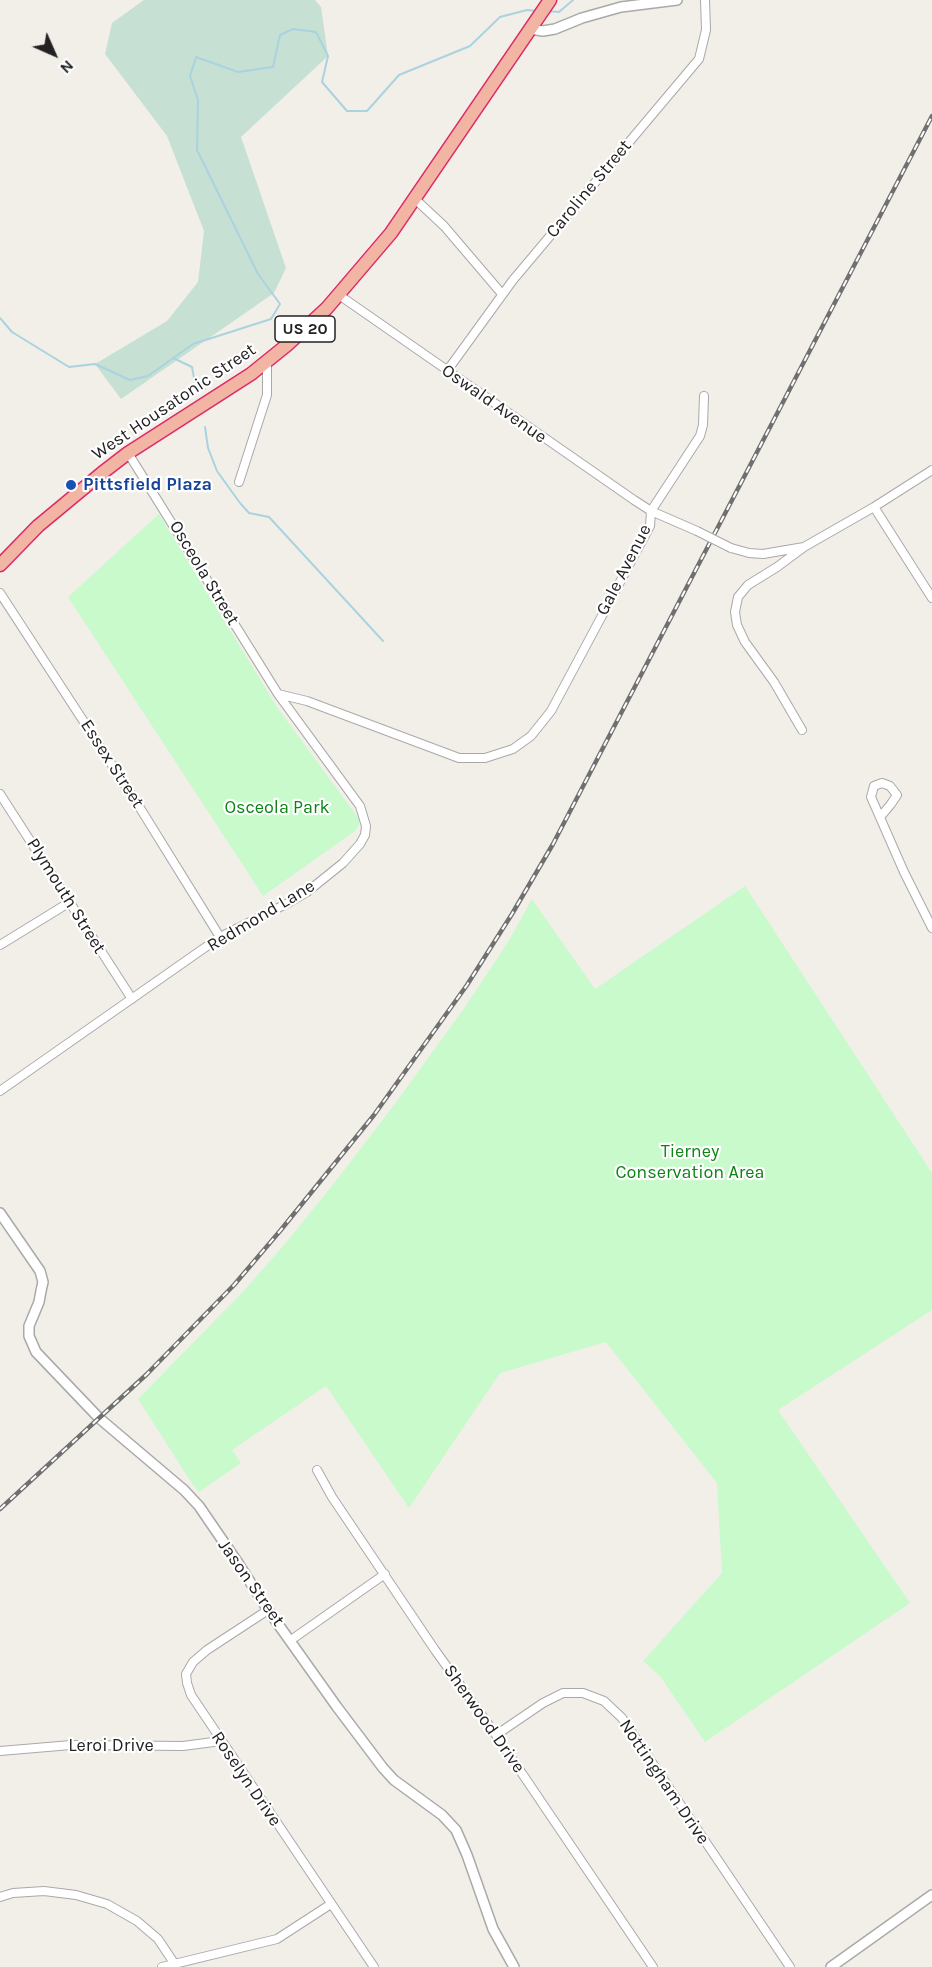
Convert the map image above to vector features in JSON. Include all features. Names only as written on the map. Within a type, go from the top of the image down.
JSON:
[{"type":"highway","name":"West Housatonic Street","points":[[0,565],[57,510],[128,453],[211,401],[267,362],[339,295],[379,248],[415,199],[550,0]]},
{"type":"street","points":[[533,25],[543,31],[555,29],[582,18],[621,7],[677,0]]},
{"type":"street","name":"Caroline Street","points":[[447,371],[502,294],[699,59],[706,30],[705,0]]},
{"type":"street","points":[[415,199],[444,226],[502,294]]},
{"type":"street","name":"Oswald Avenue","points":[[339,295],[651,511]]},
{"type":"street","points":[[239,482],[267,395],[267,362]]},
{"type":"street","points":[[651,511],[700,436],[704,425],[704,396]]},
{"type":"street","name":"Osceola Street","points":[[128,453],[278,694]]},
{"type":"street","name":"Gale Avenue","points":[[278,694],[307,701],[459,758],[480,759],[506,752],[525,741],[541,725],[560,694],[650,526],[651,511],[731,548],[763,554],[804,547],[874,507],[932,470]]},
{"type":"street","points":[[874,507],[932,598]]},
{"type":"street","points":[[802,730],[774,682],[745,642],[737,625],[735,612],[738,597],[748,585],[804,547]]},
{"type":"street","name":"Essex Street","points":[[0,593],[137,802],[220,937]]},
{"type":"street","name":"Redmond Lane","points":[[0,1091],[220,937],[307,891],[354,852],[360,844],[366,830],[360,806],[278,694]]},
{"type":"street","name":"Plymouth Street","points":[[0,794],[132,999]]},
{"type":"street","points":[[880,816],[904,872],[932,928]]},
{"type":"street","points":[[0,945],[70,902]]},
{"type":"street","name":"Jason Street","points":[[0,1213],[40,1271],[42,1282],[39,1302],[29,1326],[29,1336],[36,1352],[99,1418],[184,1490],[199,1506],[268,1610],[383,1768],[394,1780],[442,1815],[456,1830],[493,1929],[514,1967]]},
{"type":"street","name":"Sherwood Drive","points":[[317,1470],[332,1497],[435,1650],[496,1735],[653,1967]]},
{"type":"street","points":[[291,1640],[385,1574]]},
{"type":"street","name":"Roselyn Drive","points":[[268,1610],[207,1650],[193,1662],[186,1674],[187,1683],[191,1695],[221,1741],[374,1967]]},
{"type":"street","name":"Nottingham Drive","points":[[496,1735],[543,1703],[563,1693],[583,1693],[604,1701],[622,1719],[790,1967]]},
{"type":"street","name":"Leroi Drive","points":[[0,1751],[71,1745],[183,1746],[221,1741]]},
{"type":"street","points":[[0,1897],[13,1893],[44,1891],[76,1895],[107,1904],[137,1921],[158,1939],[174,1963]]},
{"type":"street","points":[[831,1967],[932,1895]]},
{"type":"street","points":[[162,1967],[277,1939],[332,1904]]},
{"type":"green space","points":[[144,0],[315,0],[321,7],[328,56],[241,137],[286,268],[274,293],[121,399],[95,364],[167,321],[198,282],[204,231],[167,136],[105,54],[112,23]]},
{"type":"green space","name":"Osceola Park","points":[[159,514],[277,707],[359,819],[359,825],[355,831],[263,896],[68,597]]},
{"type":"green space","name":"Tierney Conservation Area","points":[[745,886],[932,1173],[932,1310],[778,1410],[910,1603],[705,1742],[660,1676],[643,1661],[722,1573],[717,1483],[606,1342],[500,1373],[409,1508],[326,1386],[232,1450],[241,1463],[199,1492],[138,1399],[241,1294],[335,1182],[465,1007],[508,942],[532,899],[595,989]]},
{"type":"waterway","points":[[547,11],[559,12],[573,0]]},
{"type":"waterway","points":[[0,318],[12,332],[69,367],[95,364],[130,380],[148,376],[193,344],[271,319],[280,304],[258,274],[197,150],[198,100],[190,76],[196,57],[238,72],[273,67],[280,35],[293,29],[316,32],[328,56],[322,82],[347,111],[367,111],[399,75],[470,46],[500,17],[527,10],[538,11]]},
{"type":"waterway","points":[[173,358],[192,367],[194,378],[205,389]]},
{"type":"waterway","points":[[205,427],[208,448],[217,471],[240,503],[249,513],[269,517],[383,641]]},
{"type":"railway","points":[[0,1509],[147,1374],[234,1285],[374,1115],[467,985],[553,844],[932,116]]},
{"type":"place","name":"Pittsfield Plaza","points":[[71,485]]}]
